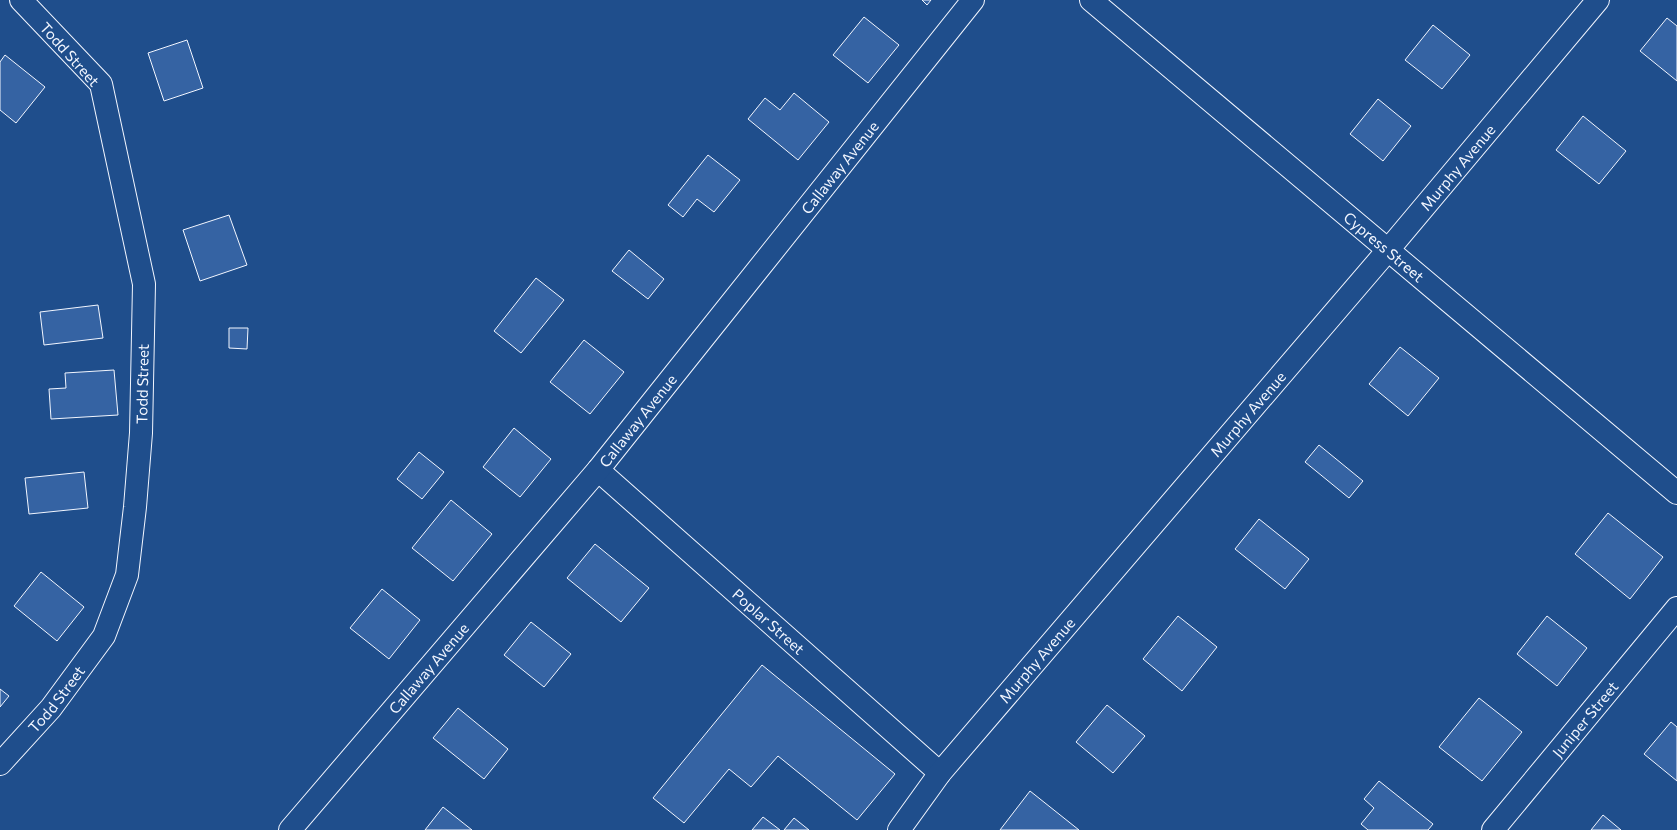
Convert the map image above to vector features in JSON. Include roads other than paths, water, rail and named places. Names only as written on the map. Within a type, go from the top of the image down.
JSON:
[{"type":"street","name":"Todd Street","points":[[0,764],[51,708],[104,636],[127,575],[135,507],[141,433],[144,284],[101,84],[21,0]]},
{"type":"street","name":"Callaway Avenue","points":[[290,830],[598,470],[973,0]]},
{"type":"street","name":"Cypress Street","points":[[1091,0],[1677,493]]},
{"type":"street","name":"Murphy Avenue","points":[[899,830],[940,773],[1388,250],[1598,0]]},
{"type":"street","name":"Poplar Street","points":[[598,470],[940,773]]},
{"type":"street","name":"Juniper Street","points":[[1493,830],[1677,608]]}]
